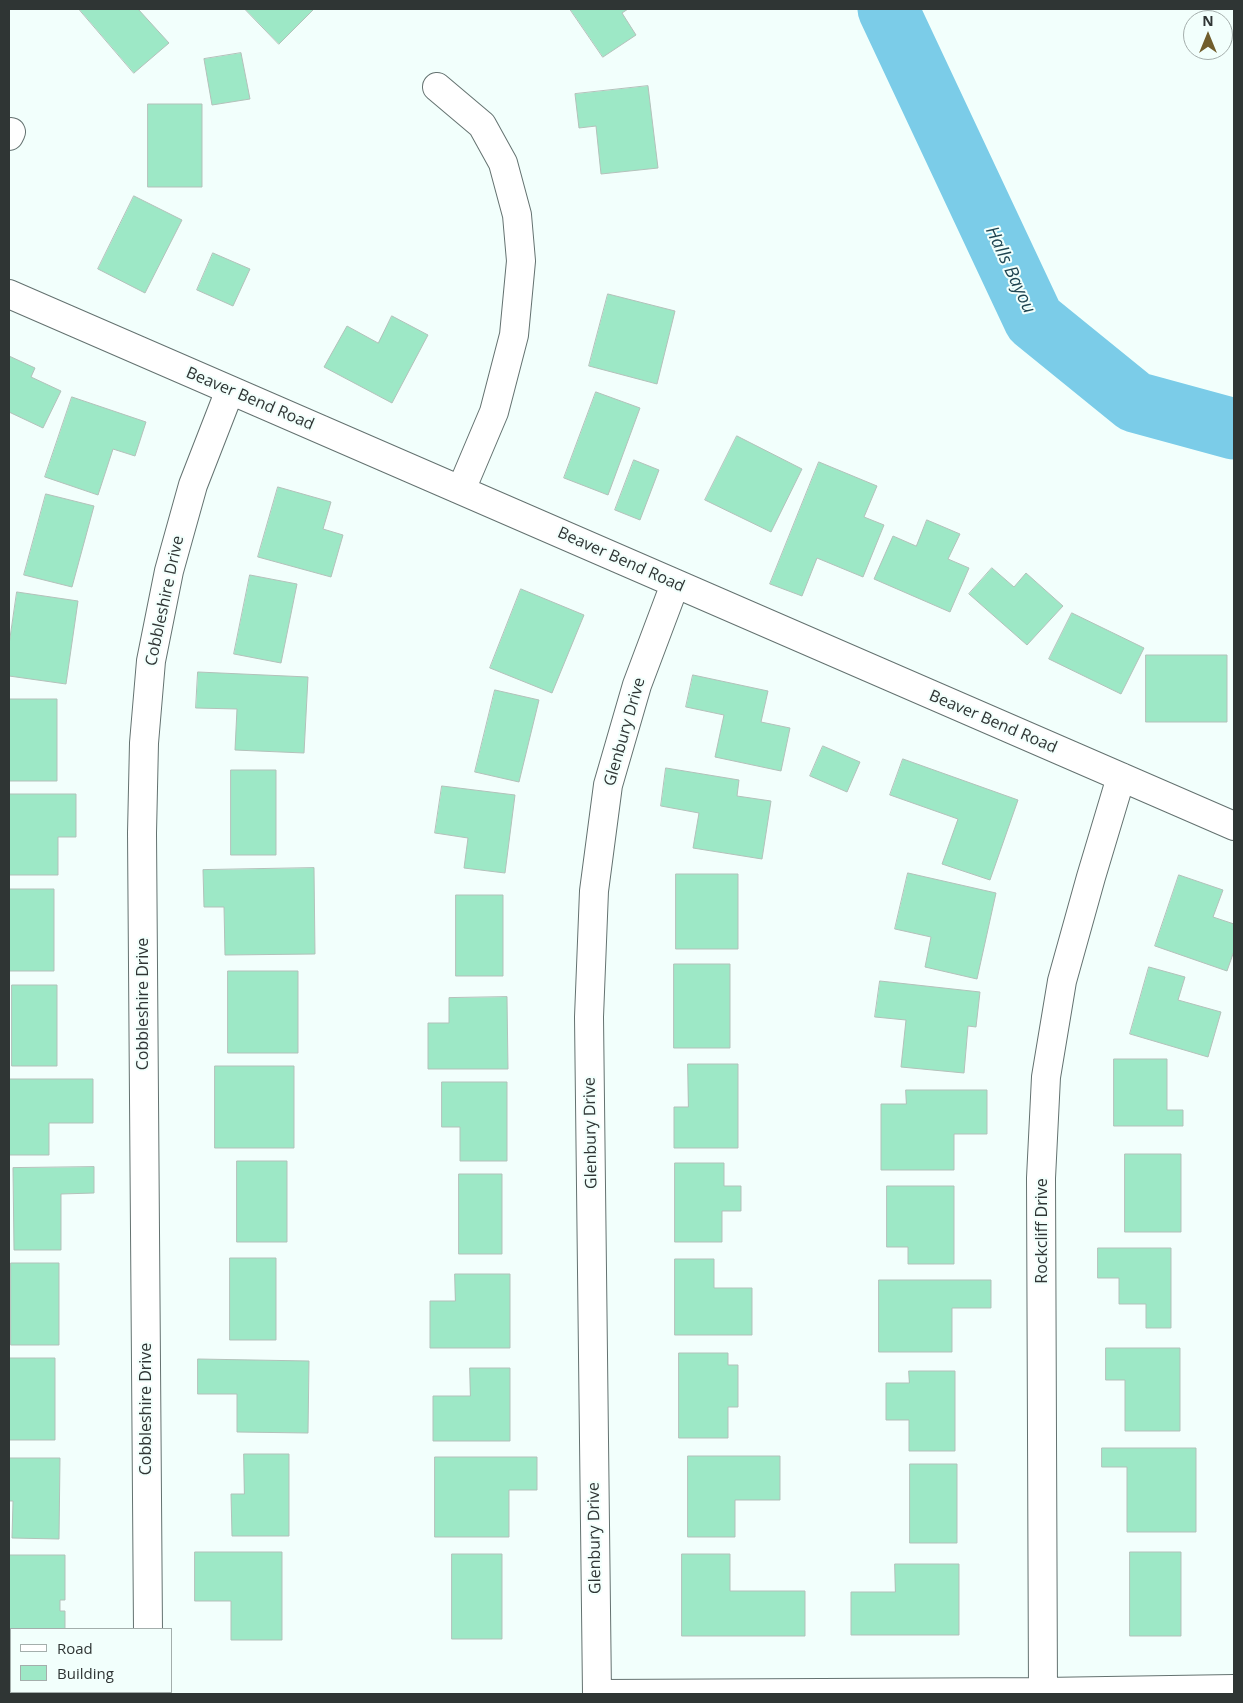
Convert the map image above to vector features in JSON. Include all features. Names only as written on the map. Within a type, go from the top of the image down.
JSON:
[{"type":"street","points":[[437,87],[482,125],[503,163],[517,215],[521,261],[514,335],[494,412],[461,490]]},
{"type":"street","name":"Beaver Bend Road","points":[[9,294],[1234,826]]},
{"type":"street","name":"Cobbleshire Drive","points":[[148,1628],[142,843],[144,742],[151,661],[168,572],[193,484],[230,390]]},
{"type":"street","name":"Glenbury Drive","points":[[597,1694],[589,1017],[594,891],[608,785],[637,685],[675,584]]},
{"type":"street","name":"Rockcliff Drive","points":[[1043,1693],[1041,1178],[1046,1077],[1062,982],[1121,777]]},
{"type":"street","points":[[602,1694],[1043,1693],[1234,1689]]},
{"type":"building","points":[[79,9],[138,9],[169,43],[134,73]]},
{"type":"building","points":[[245,9],[314,9],[279,44]]},
{"type":"building","points":[[570,9],[628,9],[622,13],[636,35],[603,57]]},
{"type":"building","points":[[241,53],[250,99],[212,105],[204,59]]},
{"type":"building","points":[[648,86],[658,168],[601,174],[596,126],[579,128],[575,94]]},
{"type":"building","points":[[148,104],[202,104],[202,187],[148,187]]},
{"type":"building","points":[[134,196],[182,220],[145,293],[98,269]]},
{"type":"building","points":[[213,253],[250,269],[233,306],[197,290]]},
{"type":"building","points":[[608,294],[675,311],[657,384],[589,366]]},
{"type":"building","points":[[392,316],[428,335],[392,403],[324,367],[347,326],[378,343]]},
{"type":"building","points":[[9,356],[35,368],[31,377],[61,391],[43,428],[9,412]]},
{"type":"building","points":[[596,392],[640,408],[608,495],[564,478]]},
{"type":"building","points":[[72,397],[146,422],[135,456],[113,449],[98,495],[45,477]]},
{"type":"building","points":[[737,436],[802,469],[771,532],[705,500]]},
{"type":"building","points":[[634,460],[659,470],[640,520],[615,510]]},
{"type":"building","points":[[819,462],[877,486],[864,517],[884,525],[863,577],[817,558],[802,596],[770,584]]},
{"type":"building","points":[[278,487],[331,502],[323,529],[343,535],[331,577],[258,557]]},
{"type":"building","points":[[46,494],[94,506],[72,587],[24,575]]},
{"type":"building","points":[[927,520],[960,534],[948,559],[969,568],[950,612],[874,579],[893,536],[916,546]]},
{"type":"building","points":[[992,568],[1014,587],[1026,573],[1063,606],[1027,645],[969,594]]},
{"type":"building","points":[[250,575],[297,584],[281,663],[234,654]]},
{"type":"building","points":[[521,589],[584,615],[552,693],[490,668]]},
{"type":"building","points":[[17,592],[78,601],[66,684],[9,676],[9,645]]},
{"type":"building","points":[[1072,613],[1144,648],[1121,694],[1049,659]]},
{"type":"building","points":[[1146,655],[1227,655],[1227,722],[1146,722]]},
{"type":"building","points":[[198,672],[308,677],[304,753],[235,750],[237,709],[196,708]]},
{"type":"building","points":[[693,675],[768,691],[761,722],[790,728],[781,771],[715,757],[724,715],[686,707]]},
{"type":"building","points":[[495,690],[539,700],[519,782],[475,772]]},
{"type":"building","points":[[9,699],[57,699],[57,781],[9,781]]},
{"type":"building","points":[[823,746],[860,762],[847,792],[810,776]]},
{"type":"building","points":[[903,759],[1018,800],[990,880],[942,864],[958,819],[890,795]]},
{"type":"building","points":[[666,768],[739,780],[737,796],[771,801],[762,859],[693,848],[699,813],[661,806]]},
{"type":"building","points":[[231,770],[276,770],[276,855],[231,855]]},
{"type":"building","points":[[442,786],[515,795],[505,873],[464,868],[468,838],[435,833]]},
{"type":"building","points":[[9,794],[76,794],[76,837],[58,837],[58,875],[9,875]]},
{"type":"building","points":[[314,868],[315,954],[225,955],[224,907],[204,907],[203,870]]},
{"type":"building","points":[[908,873],[996,893],[977,979],[925,967],[931,937],[895,929]]},
{"type":"building","points":[[676,874],[738,874],[738,949],[676,949]]},
{"type":"building","points":[[1179,875],[1223,890],[1213,917],[1234,924],[1234,951],[1227,971],[1155,946]]},
{"type":"building","points":[[9,889],[54,889],[54,971],[9,971]]},
{"type":"building","points":[[456,895],[503,895],[503,976],[456,976]]},
{"type":"building","points":[[674,964],[730,964],[730,1048],[674,1048]]},
{"type":"building","points":[[1149,967],[1185,977],[1178,1000],[1221,1012],[1208,1057],[1130,1034]]},
{"type":"building","points":[[228,971],[298,971],[298,1053],[228,1053]]},
{"type":"building","points":[[880,981],[980,992],[976,1027],[968,1026],[964,1073],[901,1067],[906,1020],[875,1017]]},
{"type":"building","points":[[12,985],[57,985],[57,1066],[12,1066]]},
{"type":"building","points":[[507,997],[508,1069],[428,1069],[428,1023],[449,1023],[449,998]]},
{"type":"building","points":[[1114,1059],[1167,1059],[1167,1110],[1183,1110],[1183,1126],[1114,1126]]},
{"type":"building","points":[[688,1064],[738,1064],[738,1148],[674,1148],[674,1107],[688,1107]]},
{"type":"building","points":[[215,1066],[294,1066],[294,1148],[215,1148]]},
{"type":"building","points":[[9,1079],[93,1079],[93,1123],[49,1123],[49,1155],[9,1155]]},
{"type":"building","points":[[442,1082],[507,1082],[507,1161],[460,1161],[460,1127],[442,1127]]},
{"type":"building","points":[[906,1090],[987,1090],[987,1134],[954,1134],[954,1170],[881,1170],[881,1104],[906,1104]]},
{"type":"building","points":[[1125,1154],[1181,1154],[1181,1232],[1125,1232]]},
{"type":"building","points":[[237,1161],[287,1161],[287,1242],[237,1242]]},
{"type":"building","points":[[675,1163],[724,1163],[724,1186],[741,1186],[741,1211],[722,1211],[722,1242],[675,1242]]},
{"type":"building","points":[[94,1167],[94,1193],[61,1194],[61,1250],[14,1250],[13,1168]]},
{"type":"building","points":[[459,1174],[502,1174],[502,1254],[459,1254]]},
{"type":"building","points":[[887,1186],[954,1186],[954,1264],[908,1264],[908,1247],[887,1247]]},
{"type":"building","points":[[1098,1248],[1171,1248],[1171,1328],[1146,1328],[1146,1304],[1119,1304],[1119,1278],[1098,1278]]},
{"type":"building","points":[[230,1258],[276,1258],[276,1340],[230,1340]]},
{"type":"building","points":[[675,1259],[714,1259],[714,1288],[752,1288],[752,1335],[675,1335]]},
{"type":"building","points":[[11,1263],[59,1263],[59,1345],[11,1345]]},
{"type":"building","points":[[455,1274],[510,1274],[510,1348],[430,1348],[430,1301],[455,1301]]},
{"type":"building","points":[[879,1280],[991,1280],[991,1308],[952,1308],[952,1352],[879,1352]]},
{"type":"building","points":[[1106,1348],[1180,1348],[1180,1431],[1125,1431],[1125,1380],[1106,1380]]},
{"type":"building","points":[[679,1353],[728,1353],[728,1365],[738,1365],[738,1407],[728,1407],[728,1438],[679,1438]]},
{"type":"building","points":[[9,1358],[55,1358],[55,1440],[9,1440]]},
{"type":"building","points":[[198,1359],[309,1361],[308,1433],[237,1432],[237,1394],[198,1394]]},
{"type":"building","points":[[470,1368],[510,1368],[510,1441],[433,1441],[433,1396],[470,1396]]},
{"type":"building","points":[[909,1371],[955,1371],[955,1451],[909,1451],[909,1420],[886,1420],[886,1383],[909,1383]]},
{"type":"building","points":[[1102,1448],[1196,1448],[1196,1532],[1127,1532],[1127,1467],[1102,1467]]},
{"type":"building","points":[[244,1454],[289,1454],[289,1536],[232,1536],[231,1494],[244,1494]]},
{"type":"building","points":[[688,1456],[780,1456],[780,1500],[735,1500],[735,1537],[688,1537]]},
{"type":"building","points":[[435,1457],[537,1457],[537,1490],[509,1490],[509,1537],[435,1537]]},
{"type":"building","points":[[9,1458],[60,1458],[59,1539],[12,1538],[13,1501],[9,1501]]},
{"type":"building","points":[[910,1464],[957,1464],[957,1543],[910,1543]]},
{"type":"building","points":[[195,1552],[282,1552],[282,1640],[231,1640],[231,1601],[195,1601]]},
{"type":"building","points":[[1130,1552],[1181,1552],[1181,1636],[1130,1636]]},
{"type":"building","points":[[452,1554],[502,1554],[502,1639],[452,1639]]},
{"type":"building","points":[[682,1554],[730,1554],[730,1591],[805,1591],[805,1636],[682,1636]]},
{"type":"building","points":[[9,1555],[65,1555],[65,1600],[60,1600],[60,1611],[65,1611],[65,1628],[10,1628],[9,1631]]},
{"type":"building","points":[[895,1564],[959,1564],[959,1635],[851,1635],[851,1592],[895,1592]]},
{"type":"waterway","name":"Halls Bayou","points":[[888,9],[1034,320],[1135,402],[1234,429]]}]
